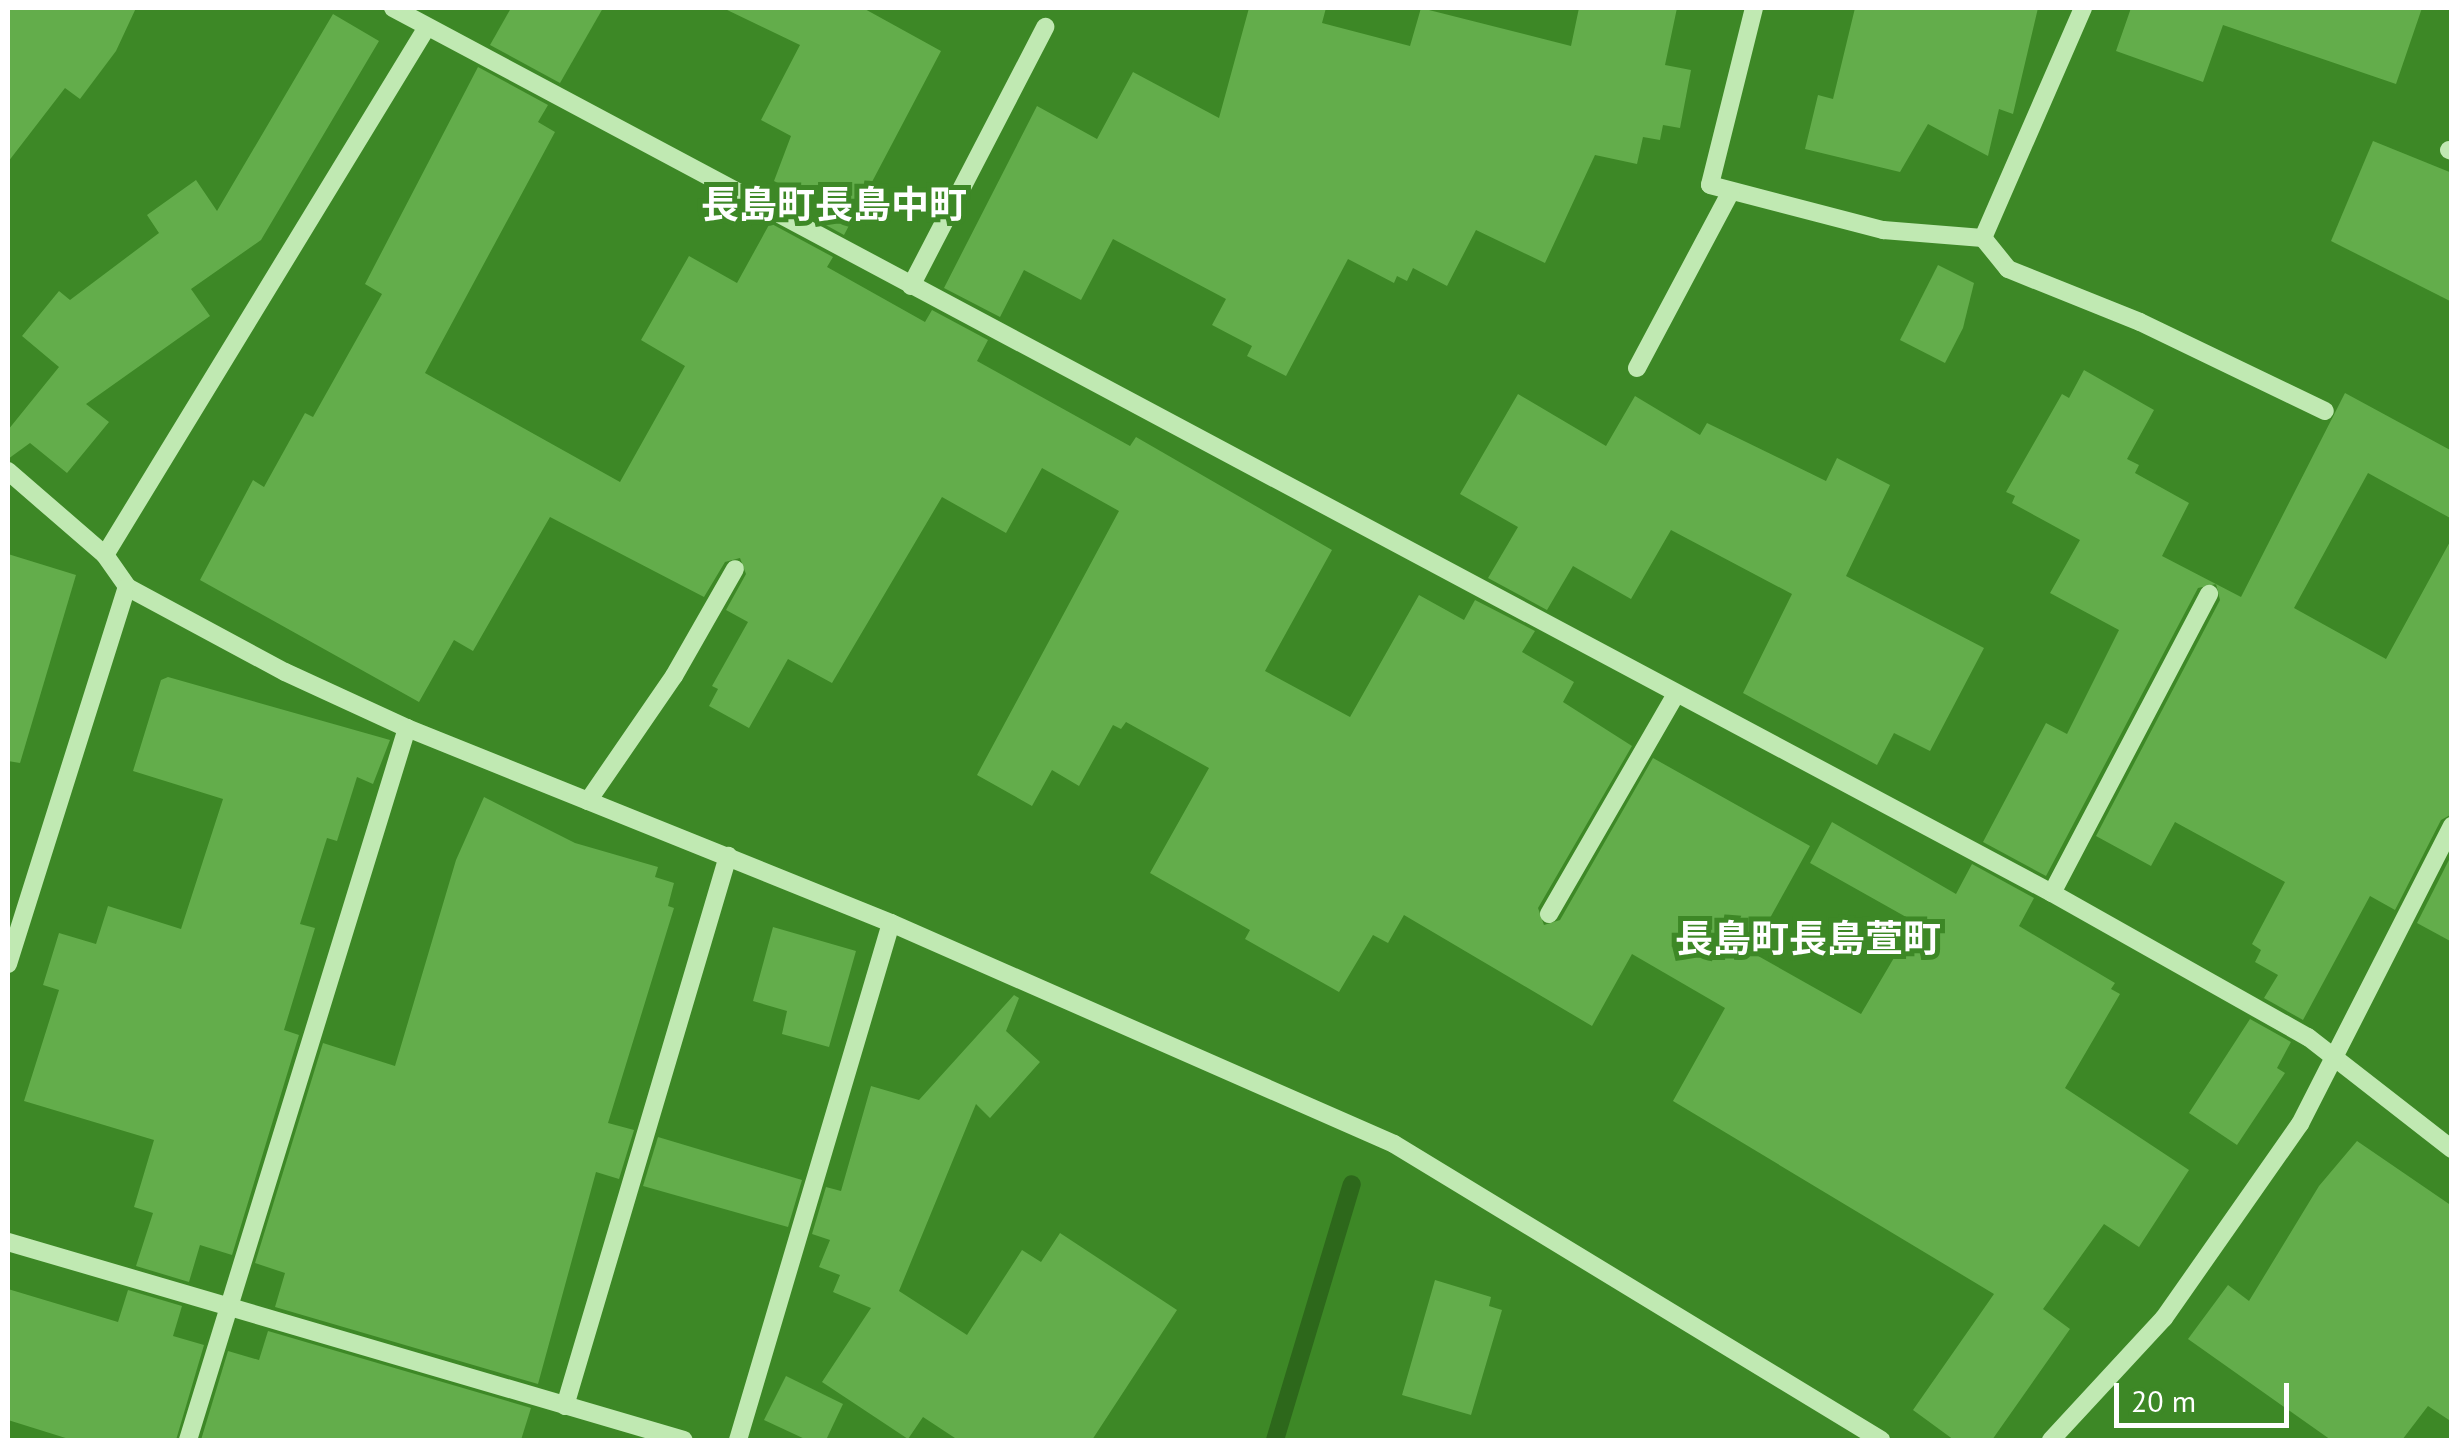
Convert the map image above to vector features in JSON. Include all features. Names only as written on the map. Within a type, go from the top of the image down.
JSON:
[{"type":"street","points":[[392,8],[2052,893],[2308,1037],[2332,1061],[2452,1149]]},
{"type":"street","points":[[1754,8],[1710,186],[1883,230],[1983,238],[2008,269],[2140,322],[2325,411]]},
{"type":"street","points":[[1983,238],[2084,8]]},
{"type":"street","points":[[105,555],[428,27]]},
{"type":"street","points":[[911,286],[1045,27]]},
{"type":"street","points":[[1637,368],[1731,191]]},
{"type":"street","points":[[8,471],[105,555],[128,587],[407,728],[892,923],[1394,1144],[1880,1440]]},
{"type":"street","points":[[588,801],[674,676],[735,568]]},
{"type":"street","points":[[8,964],[128,587]]},
{"type":"street","points":[[2052,893],[2209,594]]},
{"type":"street","points":[[1549,914],[1676,694]]},
{"type":"street","points":[[188,1440],[407,728]]},
{"type":"street","points":[[2051,1440],[2164,1318],[2300,1124],[2452,826]]},
{"type":"street","points":[[565,1406],[728,856]]},
{"type":"street","points":[[738,1440],[892,923]]},
{"type":"street","points":[[8,1242],[684,1440]]},
{"type":"building","points":[[8,8],[136,8],[116,51],[80,99],[65,88],[8,162]]},
{"type":"building","points":[[511,8],[603,8],[560,83],[490,45]]},
{"type":"building","points":[[723,8],[863,8],[941,51],[844,235],[782,201],[789,189],[774,181],[791,136],[761,120],[800,45]]},
{"type":"building","points":[[1249,8],[1326,8],[1322,23],[1410,46],[1421,8],[1571,46],[1579,8],[1677,8],[1665,65],[1691,70],[1680,128],[1663,125],[1660,140],[1643,137],[1637,164],[1595,155],[1545,263],[1476,230],[1447,286],[1413,268],[1407,281],[1397,276],[1394,283],[1348,259],[1286,376],[1247,356],[1252,346],[1212,325],[1226,299],[1113,239],[1081,300],[1024,270],[1000,317],[944,288],[1037,106],[1097,139],[1133,72],[1219,118]]},
{"type":"building","points":[[1855,8],[2038,8],[2013,114],[1999,109],[1988,156],[1928,124],[1900,172],[1805,149],[1818,95],[1833,99]]},
{"type":"building","points":[[2131,8],[2422,8],[2396,84],[2223,25],[2203,82],[2116,51]]},
{"type":"building","points":[[333,14],[379,41],[261,240],[191,289],[210,316],[86,404],[109,422],[67,473],[30,443],[8,459],[8,430],[59,367],[22,336],[59,291],[70,300],[159,233],[147,215],[196,180],[217,211]]},
{"type":"building","points":[[478,67],[548,105],[538,122],[555,132],[425,373],[620,482],[685,366],[641,340],[689,256],[737,283],[770,223],[833,257],[827,267],[925,322],[932,310],[988,340],[977,361],[1130,446],[1136,437],[1332,550],[1265,671],[1350,717],[1419,595],[1464,620],[1475,600],[1535,631],[1522,652],[1574,682],[1563,702],[1632,746],[1538,908],[1544,925],[1560,920],[1653,758],[1810,846],[1751,952],[1861,1014],[1915,922],[1810,863],[1832,822],[1956,894],[1972,864],[2034,898],[2019,926],[2115,983],[2111,989],[2120,994],[2065,1088],[2189,1170],[2139,1247],[2104,1224],[2043,1309],[2070,1329],[1992,1440],[1954,1440],[1913,1410],[1994,1294],[1673,1101],[1725,1008],[1632,954],[1592,1026],[1404,915],[1388,943],[1373,935],[1339,992],[1245,939],[1250,930],[1150,873],[1209,768],[1126,722],[1121,729],[1113,725],[1079,786],[1052,770],[1032,806],[977,775],[1119,511],[1042,468],[1006,533],[942,497],[832,683],[788,659],[749,728],[709,706],[718,689],[712,686],[748,622],[726,610],[746,574],[740,558],[725,562],[704,597],[550,517],[473,651],[454,640],[419,702],[200,580],[253,480],[264,487],[305,413],[313,417],[382,294],[365,284]]},
{"type":"building","points":[[2373,141],[2452,173],[2452,302],[2331,241]]},
{"type":"building","points":[[1938,265],[1974,283],[1963,328],[1945,363],[1900,340]]},
{"type":"building","points":[[2084,370],[2154,410],[2127,459],[2139,465],[2135,473],[2189,503],[2162,556],[2216,584],[2198,588],[2046,876],[1983,842],[2046,723],[2067,734],[2119,630],[2050,593],[2080,540],[2012,503],[2015,496],[2006,492],[2062,394],[2069,398]]},
{"type":"building","points":[[2345,393],[2452,451],[2452,519],[2368,473],[2294,608],[2386,659],[2452,538],[2452,814],[2441,820],[2395,910],[2370,896],[2303,1020],[2264,998],[2278,975],[2255,962],[2261,950],[2252,944],[2285,882],[2175,822],[2151,866],[2096,836],[2220,600],[2216,584],[2241,597]]},
{"type":"building","points":[[1518,394],[1606,446],[1635,396],[1700,435],[1707,423],[1826,481],[1837,458],[1890,485],[1846,576],[1984,648],[1930,751],[1894,733],[1877,765],[1743,693],[1792,594],[1671,530],[1631,599],[1573,566],[1547,610],[1488,578],[1518,527],[1460,494]]},
{"type":"building","points":[[8,554],[76,575],[20,763],[8,761]]},
{"type":"building","points":[[168,677],[390,740],[373,784],[357,777],[337,841],[327,838],[300,924],[315,928],[284,1030],[299,1035],[232,1255],[200,1245],[189,1282],[136,1266],[153,1213],[134,1207],[154,1140],[24,1101],[59,990],[43,985],[59,933],[96,944],[108,906],[181,929],[223,799],[133,771],[161,680]]},
{"type":"building","points":[[484,797],[575,843],[658,867],[655,877],[674,883],[668,906],[674,908],[608,1123],[634,1130],[619,1179],[596,1172],[538,1384],[275,1307],[285,1273],[255,1263],[323,1043],[395,1066],[456,860]]},
{"type":"building","points":[[2452,854],[2452,942],[2417,923]]},
{"type":"building","points":[[773,927],[856,951],[829,1047],[782,1034],[787,1011],[753,1001]]},
{"type":"building","points":[[1014,995],[1019,998],[1006,1031],[1040,1062],[990,1118],[976,1104],[899,1291],[967,1335],[1022,1250],[1041,1262],[1060,1233],[1177,1310],[1092,1440],[958,1440],[923,1417],[908,1439],[822,1382],[871,1308],[833,1292],[840,1275],[819,1267],[830,1240],[812,1234],[826,1187],[841,1191],[871,1086],[919,1100]]},
{"type":"building","points":[[2250,1019],[2291,1042],[2277,1068],[2285,1073],[2237,1145],[2189,1113]]},
{"type":"building","points":[[658,1137],[802,1180],[788,1227],[643,1186]]},
{"type":"building","points":[[2357,1141],[2452,1206],[2452,1422],[2428,1406],[2402,1440],[2331,1440],[2188,1339],[2228,1285],[2249,1301],[2319,1186]]},
{"type":"building","points":[[1435,1280],[1491,1297],[1489,1306],[1502,1310],[1471,1415],[1402,1395]]},
{"type":"building","points":[[8,1289],[118,1322],[128,1290],[182,1306],[173,1336],[204,1345],[176,1440],[72,1440],[8,1420]]},
{"type":"building","points":[[268,1331],[531,1408],[521,1440],[201,1440],[228,1351],[259,1360]]},
{"type":"building","points":[[786,1376],[843,1404],[826,1440],[807,1440],[764,1420]]},
{"type":"waterway","points":[[1275,1440],[1352,1184]]},
{"type":"district","name":"長島町長島中町","points":[[834,204]]},
{"type":"district","name":"長島町長島萱町","points":[[1808,938]]}]
